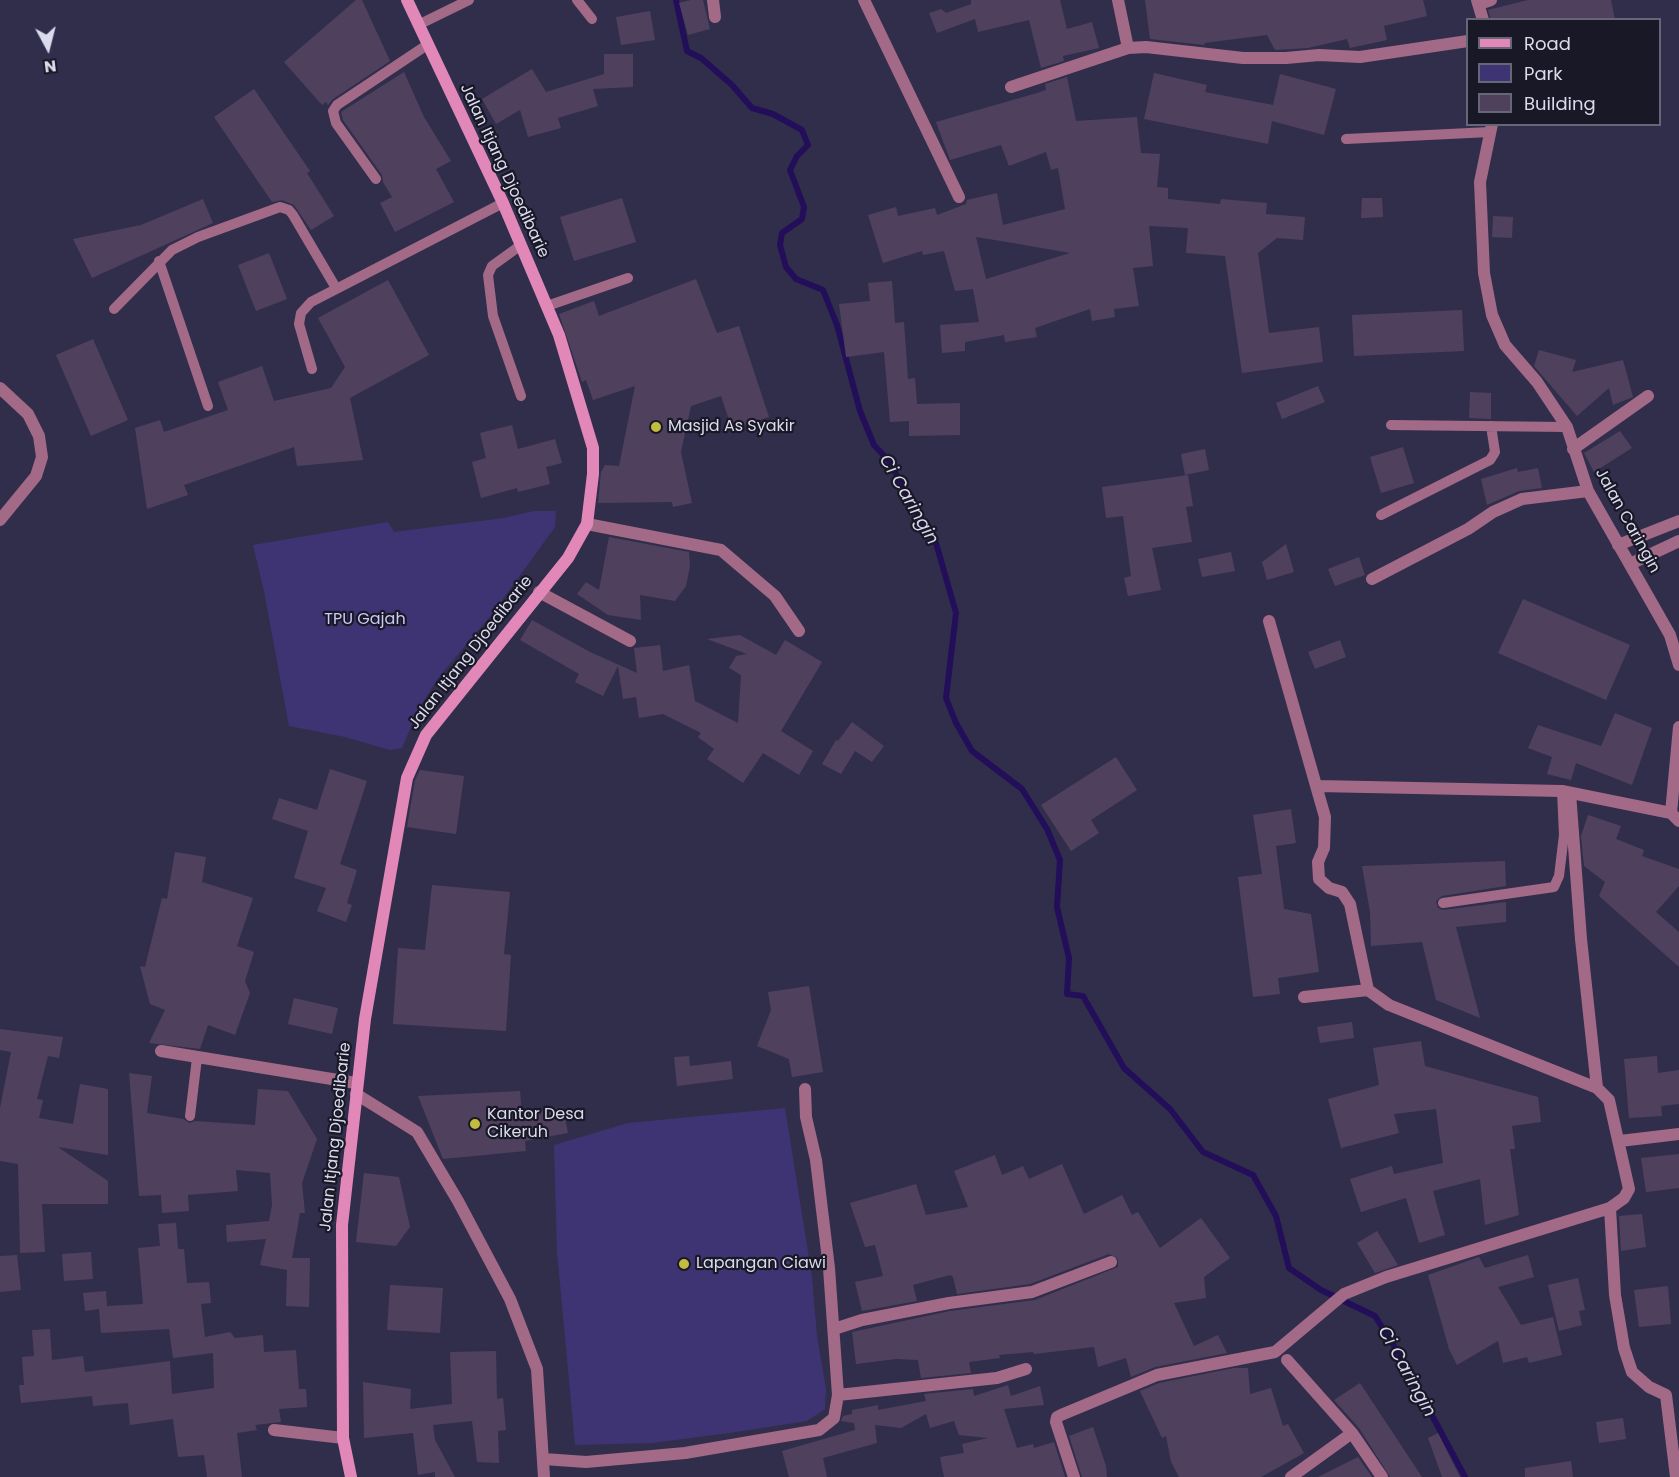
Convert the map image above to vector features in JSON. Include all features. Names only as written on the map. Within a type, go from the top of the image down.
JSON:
[{"type":"main road","name":"Jalan Itjang Djoedibarie","points":[[351,1477],[343,1438],[342,1225],[356,1088],[407,778],[426,735],[568,558],[587,524],[593,474],[593,448],[574,381],[547,306],[503,203],[407,0]]},
{"type":"street","points":[[713,0],[715,17]]},
{"type":"street","points":[[864,0],[959,197]]},
{"type":"street","points":[[1118,0],[1128,48]]},
{"type":"street","points":[[1482,18],[1478,2],[1491,0]]},
{"type":"street","points":[[1011,87],[1128,48],[1146,47],[1243,58],[1319,55],[1360,57],[1466,41]]},
{"type":"street","name":"Jalan Caringin","points":[[1491,128],[1480,182],[1484,273],[1492,315],[1505,345],[1537,382],[1567,427],[1588,491],[1670,635],[1679,665]]},
{"type":"street","points":[[0,388],[28,414],[39,436],[42,456],[36,476],[0,520]]},
{"type":"street","points":[[1573,449],[1648,396]]},
{"type":"street","points":[[1372,579],[1468,529],[1493,512],[1522,499],[1588,491]]},
{"type":"street","points":[[1618,545],[1679,521]]},
{"type":"street","points":[[587,524],[721,550],[775,596],[799,631]]},
{"type":"street","points":[[1630,564],[1679,541]]},
{"type":"street","points":[[539,592],[630,640]]},
{"type":"street","points":[[1269,621],[1325,817],[1324,848],[1318,862],[1319,879],[1329,888],[1342,892],[1350,904],[1368,990]]},
{"type":"street","points":[[1318,786],[1566,792],[1675,817],[1679,727]]},
{"type":"street","points":[[1566,792],[1598,1088]]},
{"type":"street","points":[[1074,1477],[1057,1417],[1157,1375],[1275,1352],[1344,1294],[1386,1277],[1610,1208],[1629,1191],[1620,1141],[1609,1100],[1598,1088],[1389,1005],[1368,990],[1304,997]]},
{"type":"street","points":[[161,1051],[356,1088],[417,1132],[458,1201],[510,1299],[532,1351],[537,1369],[544,1477]]},
{"type":"street","points":[[544,1458],[586,1462],[685,1453],[819,1430],[834,1418],[838,1395],[823,1204],[806,1117],[805,1089]]},
{"type":"street","points":[[1620,1141],[1679,1134]]},
{"type":"street","points":[[1610,1208],[1615,1295],[1624,1348],[1632,1372],[1649,1387],[1666,1395],[1676,1477]]},
{"type":"street","points":[[834,1329],[862,1320],[949,1303],[1032,1292],[1111,1262]]},
{"type":"street","points":[[1287,1360],[1352,1433],[1382,1477]]},
{"type":"street","points":[[838,1395],[997,1378],[1026,1369]]},
{"type":"street","points":[[274,1430],[343,1438]]},
{"type":"street","points":[[1291,1477],[1352,1433]]},
{"type":"lane","points":[[418,25],[469,0]]},
{"type":"lane","points":[[577,0],[592,19]]},
{"type":"lane","points":[[376,179],[336,123],[333,111],[337,105],[427,45]]},
{"type":"lane","points":[[1347,139],[1491,128]]},
{"type":"lane","points":[[312,369],[299,324],[301,313],[310,302],[503,203]]},
{"type":"lane","points":[[114,309],[172,250],[198,237],[284,207],[293,215],[336,288]]},
{"type":"lane","points":[[521,245],[492,266],[488,275],[493,316],[521,396]]},
{"type":"lane","points":[[159,261],[208,406]]},
{"type":"lane","points":[[547,306],[628,278]]},
{"type":"lane","points":[[1390,425],[1567,427]]},
{"type":"lane","points":[[1381,515],[1490,460],[1495,452],[1491,426]]},
{"type":"lane","points":[[1443,903],[1554,887],[1559,876],[1566,792]]},
{"type":"lane","points":[[190,1116],[197,1058]]},
{"type":"green space","name":"TPU Gajah","points":[[534,511],[556,511],[555,527],[492,614],[438,678],[418,710],[402,748],[390,750],[345,737],[289,726],[264,591],[253,545],[388,522],[394,532],[504,518]]},
{"type":"green space","name":"Lapangan Ciawi","points":[[785,1108],[812,1277],[817,1336],[826,1389],[825,1409],[807,1421],[729,1433],[652,1443],[575,1445],[557,1251],[554,1145],[628,1123]]},
{"type":"building","points":[[356,0],[362,0],[390,61],[333,99],[328,105],[326,102],[322,105],[284,62]]},
{"type":"building","points":[[703,0],[710,29],[688,35],[679,3]]},
{"type":"building","points":[[971,0],[1060,0],[1067,29],[1092,22],[1099,48],[1063,56],[1064,61],[1041,68],[1029,20],[978,32],[975,19],[937,33],[929,13],[941,9],[946,13],[971,4]]},
{"type":"building","points":[[1145,0],[1423,0],[1427,16],[1384,26],[1387,40],[1350,48],[1347,39],[1308,48],[1275,50],[1267,35],[1204,43],[1205,45],[1150,39]]},
{"type":"building","points":[[1528,0],[1611,0],[1615,18],[1490,18],[1488,10]]},
{"type":"building","points":[[650,11],[655,40],[621,45],[616,17]]},
{"type":"building","points":[[604,54],[633,54],[633,87],[593,89],[598,106],[558,118],[561,128],[528,137],[520,110],[496,124],[482,99],[532,69],[546,92],[604,74]]},
{"type":"building","points":[[404,72],[424,117],[451,161],[436,169],[454,202],[395,232],[380,203],[392,197],[383,182],[382,175],[343,120],[341,112]]},
{"type":"building","points":[[1154,73],[1207,85],[1205,92],[1273,105],[1280,74],[1336,89],[1324,135],[1272,121],[1268,144],[1144,119]]},
{"type":"building","points":[[1067,77],[1076,121],[1137,117],[1141,153],[1160,154],[1157,187],[1168,188],[1168,199],[1220,204],[1221,199],[1267,203],[1266,214],[1305,217],[1303,240],[1277,238],[1258,253],[1269,333],[1319,327],[1323,362],[1242,373],[1225,256],[1186,253],[1188,228],[1149,226],[1153,266],[1133,268],[1139,306],[1114,309],[1115,317],[1092,321],[1090,309],[1035,328],[1037,337],[1005,342],[1004,335],[965,342],[965,351],[942,353],[940,325],[979,322],[973,289],[955,291],[944,251],[923,255],[922,251],[883,263],[868,215],[896,207],[898,216],[935,208],[937,215],[966,204],[967,200],[997,193],[1003,225],[1065,209],[1058,168],[1051,170],[1046,152],[1009,166],[1001,145],[950,160],[936,122],[1046,90],[1045,84]],"holes":[[[976,237],[1070,253],[986,279]]]},
{"type":"building","points":[[254,89],[310,171],[307,173],[334,216],[311,230],[294,205],[282,200],[272,202],[214,117]]},
{"type":"building","points":[[622,198],[636,242],[574,261],[560,217]]},
{"type":"building","points":[[1362,198],[1382,198],[1383,217],[1361,218]]},
{"type":"building","points":[[203,199],[213,223],[92,278],[73,239],[141,225]]},
{"type":"building","points":[[1493,216],[1513,217],[1512,238],[1492,237]]},
{"type":"building","points":[[269,253],[287,299],[256,311],[238,265]]},
{"type":"building","points":[[696,279],[717,333],[739,326],[769,417],[732,429],[721,396],[691,406],[681,452],[692,503],[673,507],[672,502],[598,503],[601,472],[605,465],[619,466],[635,386],[593,400],[586,380],[582,382],[559,314],[594,301],[599,316]]},
{"type":"building","points":[[388,280],[429,355],[350,398],[363,460],[297,466],[294,447],[184,485],[188,495],[147,509],[135,428],[160,420],[164,432],[228,410],[218,382],[262,366],[274,401],[331,388],[345,367],[318,318]]},
{"type":"building","points":[[892,281],[895,323],[904,322],[908,379],[915,378],[917,404],[960,403],[960,435],[909,436],[909,421],[890,422],[884,352],[846,357],[839,304],[870,301],[868,283]]},
{"type":"building","points":[[1462,310],[1464,351],[1354,356],[1352,315]]},
{"type":"building","points":[[93,339],[128,420],[91,436],[56,355]]},
{"type":"building","points":[[1539,350],[1576,360],[1572,372],[1623,360],[1633,397],[1613,405],[1609,388],[1577,416],[1534,366]]},
{"type":"building","points":[[1318,386],[1325,402],[1282,419],[1276,403]]},
{"type":"building","points":[[1470,392],[1491,393],[1491,419],[1469,418]]},
{"type":"building","points":[[512,425],[518,449],[555,439],[562,463],[546,467],[550,484],[518,492],[517,488],[481,498],[472,462],[486,458],[480,433]]},
{"type":"building","points":[[1620,431],[1632,448],[1594,472],[1584,453]]},
{"type":"building","points":[[1403,447],[1414,483],[1381,493],[1370,457]]},
{"type":"building","points":[[1205,449],[1209,470],[1185,475],[1181,454]]},
{"type":"building","points":[[1517,468],[1518,472],[1538,468],[1542,488],[1519,491],[1487,505],[1481,479]]},
{"type":"building","points":[[1188,475],[1193,506],[1186,507],[1192,542],[1152,548],[1161,590],[1128,596],[1124,578],[1131,576],[1123,516],[1106,518],[1102,487]]},
{"type":"building","points":[[609,537],[689,552],[690,566],[686,586],[675,601],[640,595],[641,620],[608,615],[577,594],[586,582],[599,590]]},
{"type":"building","points":[[1286,544],[1294,572],[1267,580],[1262,562]]},
{"type":"building","points":[[1231,552],[1235,571],[1202,577],[1198,559]]},
{"type":"building","points":[[1359,557],[1365,575],[1335,586],[1328,569]]},
{"type":"building","points":[[1523,599],[1630,645],[1606,700],[1498,653]]},
{"type":"building","points":[[532,620],[590,652],[637,673],[634,648],[660,645],[663,671],[689,665],[695,701],[738,723],[741,675],[729,668],[736,656],[747,654],[707,639],[740,635],[776,655],[785,640],[822,662],[781,731],[813,751],[799,775],[763,753],[743,783],[707,759],[714,749],[698,737],[701,733],[663,714],[639,718],[636,697],[623,699],[618,666],[603,696],[575,682],[579,674],[520,640]]},
{"type":"building","points":[[1340,640],[1346,657],[1315,669],[1308,652]]},
{"type":"building","points":[[1615,713],[1652,728],[1632,785],[1576,763],[1571,780],[1547,774],[1552,757],[1528,748],[1538,725],[1601,746]]},
{"type":"building","points":[[852,722],[884,746],[872,762],[855,751],[841,774],[822,764],[836,740],[838,741]]},
{"type":"building","points":[[1116,757],[1137,790],[1091,820],[1099,833],[1071,851],[1041,805]]},
{"type":"building","points":[[330,769],[367,781],[340,864],[357,870],[347,903],[352,905],[346,922],[317,911],[326,888],[294,878],[308,831],[272,819],[279,798],[317,810]]},
{"type":"building","points":[[420,770],[464,776],[456,834],[407,827],[415,780]]},
{"type":"building","points":[[1291,809],[1296,843],[1276,846],[1284,909],[1311,914],[1319,972],[1278,978],[1280,994],[1253,997],[1238,877],[1262,874],[1253,815]]},
{"type":"building","points":[[1588,815],[1621,826],[1616,839],[1644,850],[1642,856],[1679,869],[1679,886],[1656,912],[1679,932],[1679,967],[1599,896],[1605,882],[1584,866],[1581,836]]},
{"type":"building","points":[[175,852],[206,857],[202,882],[253,898],[237,946],[254,952],[245,981],[250,993],[235,1035],[208,1025],[200,1049],[149,1043],[165,1010],[150,1004],[140,966],[145,967],[162,898],[167,899]]},
{"type":"building","points":[[1505,861],[1506,886],[1442,896],[1436,901],[1438,908],[1443,910],[1506,902],[1506,922],[1456,927],[1480,1018],[1436,1000],[1422,942],[1371,946],[1370,912],[1362,866]]},
{"type":"building","points":[[432,885],[510,892],[504,954],[511,955],[506,1031],[393,1024],[398,948],[425,950]]},
{"type":"building","points":[[809,986],[823,1072],[792,1077],[789,1059],[757,1046],[771,1010],[768,992]]},
{"type":"building","points":[[294,998],[338,1008],[332,1034],[288,1024]]},
{"type":"building","points":[[1352,1022],[1354,1038],[1320,1043],[1317,1027]]},
{"type":"building","points":[[0,1029],[63,1037],[59,1058],[48,1056],[37,1099],[43,1100],[39,1118],[73,1124],[80,1084],[108,1089],[108,1155],[58,1147],[108,1181],[108,1204],[42,1204],[45,1252],[20,1253],[18,1164],[0,1161],[0,1108],[11,1052],[0,1050]]},
{"type":"building","points":[[1421,1041],[1425,1066],[1538,1097],[1541,1122],[1512,1126],[1515,1149],[1510,1149],[1519,1215],[1485,1225],[1480,1179],[1433,1191],[1445,1235],[1419,1243],[1406,1198],[1361,1212],[1350,1179],[1392,1166],[1394,1174],[1443,1163],[1436,1109],[1394,1114],[1399,1133],[1341,1148],[1328,1099],[1379,1085],[1373,1048]]},
{"type":"building","points":[[689,1056],[690,1066],[731,1061],[733,1079],[677,1086],[674,1057]]},
{"type":"building","points":[[1657,1056],[1658,1073],[1679,1070],[1679,1104],[1661,1106],[1662,1116],[1629,1118],[1624,1059]]},
{"type":"building","points":[[129,1073],[152,1076],[147,1113],[183,1119],[190,1123],[195,1121],[255,1125],[258,1089],[288,1091],[317,1139],[302,1183],[305,1213],[300,1213],[292,1258],[310,1258],[309,1307],[286,1306],[287,1270],[260,1265],[266,1239],[227,1242],[226,1225],[269,1221],[272,1205],[270,1173],[236,1170],[238,1191],[188,1195],[189,1211],[162,1213],[161,1195],[139,1196]]},
{"type":"building","name":"Kantor Desa Cikeruh","points":[[520,1091],[522,1114],[563,1107],[568,1133],[525,1141],[526,1151],[443,1159],[418,1096]]},
{"type":"building","points":[[1679,1154],[1679,1188],[1646,1192],[1641,1158]]},
{"type":"building","points":[[995,1155],[1002,1175],[1023,1166],[1029,1179],[1062,1164],[1084,1214],[1122,1195],[1132,1215],[1138,1212],[1160,1248],[1201,1218],[1230,1258],[1204,1277],[1206,1298],[1174,1303],[1194,1346],[1218,1335],[1227,1353],[1155,1367],[1131,1377],[1126,1358],[1098,1367],[1094,1347],[1034,1354],[1033,1352],[999,1355],[1000,1358],[969,1362],[971,1373],[921,1378],[918,1360],[896,1359],[856,1364],[852,1332],[950,1311],[1035,1300],[1118,1267],[1118,1259],[1109,1254],[1030,1284],[957,1294],[953,1277],[950,1275],[913,1285],[917,1301],[862,1311],[855,1282],[883,1276],[875,1245],[865,1247],[850,1203],[916,1184],[926,1215],[968,1207],[954,1171]]},
{"type":"building","points":[[364,1173],[399,1177],[410,1227],[396,1246],[356,1242]]},
{"type":"building","points":[[1642,1214],[1646,1247],[1621,1251],[1619,1216]]},
{"type":"building","points":[[176,1223],[178,1249],[184,1249],[187,1283],[209,1282],[211,1303],[201,1304],[205,1337],[230,1332],[235,1338],[263,1335],[264,1352],[296,1350],[299,1389],[306,1389],[307,1407],[279,1409],[281,1422],[255,1425],[257,1430],[237,1433],[242,1477],[207,1477],[204,1455],[178,1457],[173,1419],[130,1425],[128,1403],[93,1406],[92,1396],[21,1403],[19,1385],[24,1385],[22,1357],[34,1356],[32,1330],[50,1329],[52,1360],[83,1356],[85,1372],[170,1361],[172,1394],[214,1388],[213,1353],[173,1358],[169,1329],[101,1333],[99,1309],[85,1311],[83,1293],[106,1291],[107,1306],[143,1304],[138,1248],[160,1246],[158,1224]]},
{"type":"building","points":[[1377,1231],[1398,1265],[1375,1273],[1357,1243]]},
{"type":"building","points":[[91,1252],[93,1279],[64,1281],[62,1254]]},
{"type":"building","points":[[17,1255],[21,1290],[0,1292],[0,1256]]},
{"type":"building","points":[[1528,1255],[1534,1277],[1498,1287],[1521,1325],[1553,1317],[1562,1355],[1529,1363],[1527,1357],[1503,1363],[1498,1341],[1457,1365],[1449,1349],[1428,1275],[1479,1257],[1485,1268]]},
{"type":"building","points":[[1578,1278],[1585,1310],[1579,1311],[1582,1325],[1559,1331],[1548,1285]]},
{"type":"building","points":[[390,1285],[443,1288],[440,1333],[387,1330]]},
{"type":"building","points":[[1668,1286],[1671,1324],[1639,1327],[1634,1290]]},
{"type":"building","points":[[496,1351],[497,1399],[503,1398],[506,1430],[498,1431],[499,1463],[477,1462],[472,1421],[433,1425],[435,1440],[455,1477],[435,1477],[435,1472],[418,1475],[413,1433],[364,1438],[363,1382],[411,1389],[410,1409],[452,1404],[450,1352]]},
{"type":"building","points":[[1234,1368],[1248,1368],[1250,1394],[1271,1388],[1283,1426],[1288,1424],[1304,1453],[1261,1477],[1179,1477],[1171,1462],[1166,1436],[1162,1438],[1140,1391],[1159,1383]]},
{"type":"building","points":[[1360,1383],[1422,1477],[1390,1477],[1359,1428],[1334,1400]]},
{"type":"building","points":[[1008,1385],[1011,1396],[1040,1386],[1044,1405],[1004,1409],[1017,1448],[1033,1444],[1034,1448],[1054,1442],[1065,1477],[944,1477],[940,1457],[964,1453],[962,1444],[988,1438],[959,1435],[954,1421],[930,1428],[926,1414],[901,1428],[875,1425],[877,1443],[823,1458],[827,1477],[789,1477],[782,1451],[855,1430],[854,1423],[841,1421],[843,1416],[852,1414],[852,1410],[878,1405],[878,1410],[926,1401],[924,1394],[973,1389],[974,1396]]},
{"type":"building","points":[[1623,1418],[1626,1439],[1599,1443],[1596,1422]]},
{"type":"building","points":[[1093,1427],[1106,1466],[1107,1477],[1082,1477],[1069,1436]]},
{"type":"building","points":[[1438,1433],[1460,1477],[1442,1477],[1428,1438]]},
{"type":"building","points":[[1358,1457],[1372,1477],[1318,1477]]},
{"type":"building","points":[[1571,1461],[1573,1477],[1525,1477],[1525,1468]]},
{"type":"waterway","name":"Ci Caringin","points":[[676,0],[687,51],[701,58],[732,85],[752,108],[773,114],[802,130],[808,145],[797,156],[790,170],[804,207],[802,219],[782,233],[780,245],[786,267],[796,279],[823,290],[837,325],[860,411],[874,445],[890,462],[906,494],[936,543],[956,613],[946,698],[956,723],[972,751],[1022,789],[1047,829],[1060,860],[1057,907],[1069,958],[1067,994],[1083,996],[1124,1068],[1170,1109],[1203,1152],[1253,1175],[1276,1216],[1289,1268],[1321,1290],[1375,1316],[1399,1354],[1465,1477]]},
{"type":"place","name":"Masjid As Syakir","points":[[656,427]]},
{"type":"place","name":"Kantor Desa Cikeruh","points":[[475,1124]]},
{"type":"place","name":"Lapangan Ciawi","points":[[684,1264]]}]
